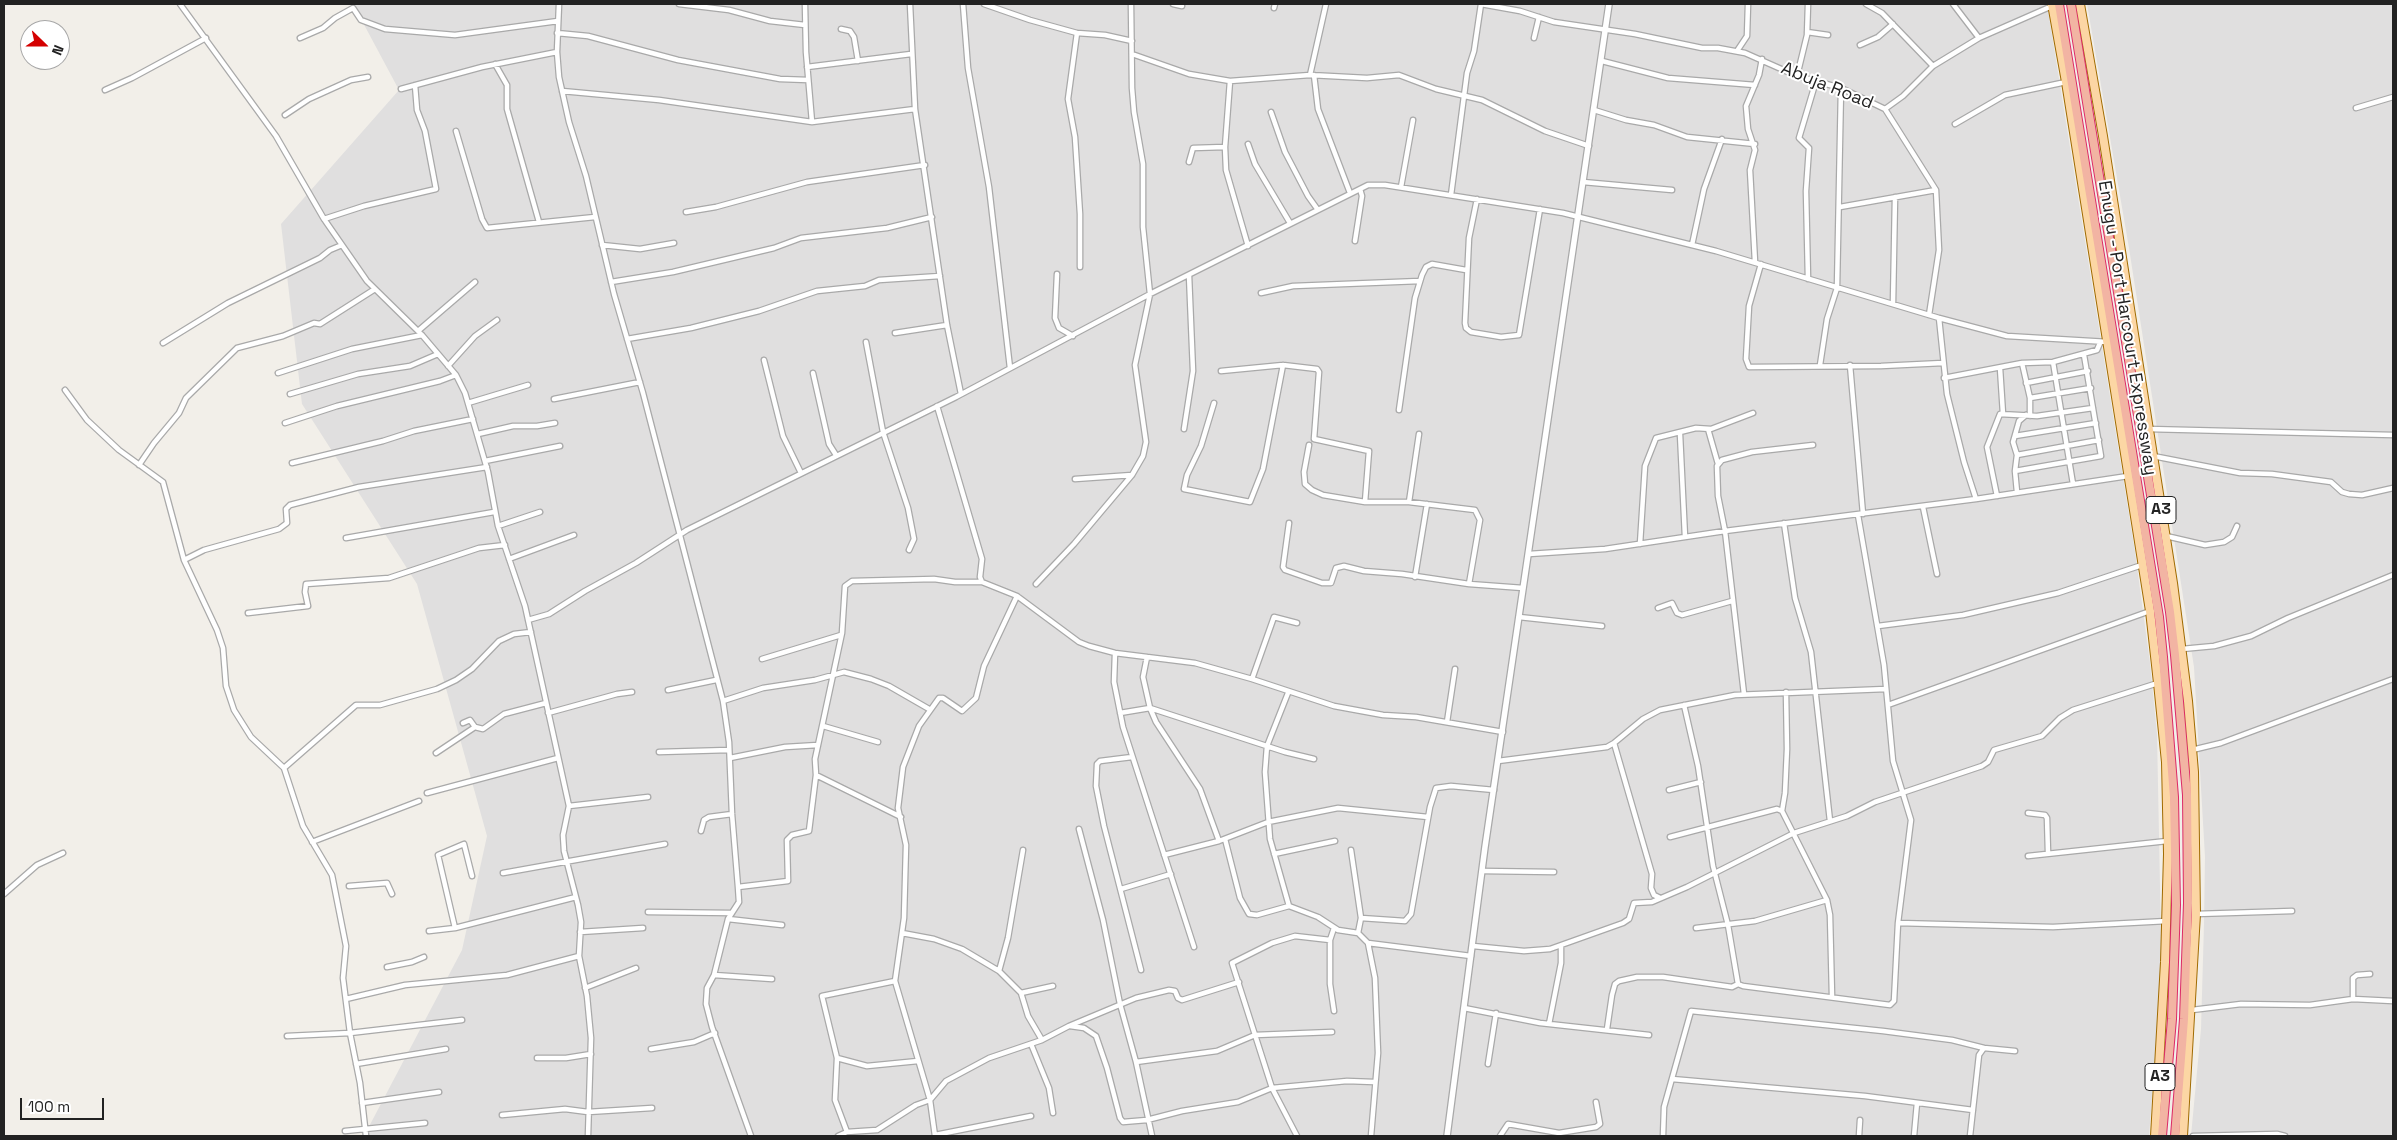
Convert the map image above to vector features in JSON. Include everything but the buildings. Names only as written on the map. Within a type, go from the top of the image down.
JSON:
[{"type":"highway","name":"Enugu - Port Harcourt Expressway","points":[[2054,4],[2162,649],[2174,797],[2176,905],[2172,1019],[2162,1136]]},
{"type":"highway","name":"Enugu - Port Harcourt Expressway","points":[[2071,4],[2171,621],[2187,794],[2187,1020],[2175,1136]]},
{"type":"highway","points":[[2163,1019],[2172,1019]]},
{"type":"main road","name":"Enugu - Port Harcourt Expressway","points":[[2054,4],[2104,342],[2150,611],[2166,762],[2167,921],[2155,1136]]},
{"type":"main road","name":"Enugu - Port Harcourt Expressway","points":[[2080,4],[2103,136],[2166,536],[2182,649],[2192,750],[2196,914],[2192,1010],[2187,1020],[2183,1136]]},
{"type":"street","points":[[180,4],[276,136],[324,219],[342,245],[375,289],[420,333],[456,375],[468,403],[487,467],[494,512],[528,620],[569,806],[563,835],[566,861],[581,922],[579,956],[585,988],[591,1054],[588,1136]]},
{"type":"street","points":[[559,4],[557,52],[562,91],[611,282],[681,534],[723,702],[730,758],[739,902],[728,919],[714,974],[707,988],[706,1004],[751,1136]]},
{"type":"street","points":[[679,4],[729,10],[770,21],[805,25]]},
{"type":"street","points":[[805,4],[807,67],[812,122]]},
{"type":"street","points":[[910,4],[915,109],[925,165],[947,325],[961,394]]},
{"type":"street","points":[[963,4],[968,68],[989,187],[1010,368]]},
{"type":"street","points":[[984,4],[1030,20],[1077,33],[1105,35],[1132,41]]},
{"type":"street","points":[[1036,584],[1069,549],[1132,475],[1143,456],[1146,442],[1136,365],[1150,294],[1143,226],[1143,164],[1134,112],[1131,4]]},
{"type":"street","points":[[1173,4],[1182,6]]},
{"type":"street","points":[[1326,4],[1312,75],[1318,109],[1350,193]]},
{"type":"street","points":[[1451,194],[1467,73],[1474,51],[1481,4]]},
{"type":"street","name":"Abuja Road","points":[[1481,4],[1702,48],[1737,51],[1762,59],[1797,76],[1841,88],[1884,108],[1903,96],[1933,66],[1979,38],[2054,4]]},
{"type":"street","points":[[1447,1136],[1482,870],[1609,4]]},
{"type":"street","points":[[1737,51],[1747,36],[1748,4]]},
{"type":"street","points":[[1797,76],[1807,32],[1808,4]]},
{"type":"street","points":[[1866,4],[1893,24],[1933,66]]},
{"type":"street","points":[[1953,4],[1979,38]]},
{"type":"street","points":[[300,38],[323,28],[335,18],[353,8],[361,20],[385,29],[455,35],[558,20]]},
{"type":"street","points":[[1534,38],[1539,17]]},
{"type":"street","points":[[1860,46],[1878,37],[1893,24]]},
{"type":"street","points":[[842,29],[850,31],[854,36],[858,61]]},
{"type":"street","points":[[1807,32],[1828,35]]},
{"type":"street","points":[[558,33],[588,36],[678,60],[780,79],[808,80]]},
{"type":"street","points":[[1077,33],[1068,99],[1075,138],[1080,214],[1080,267]]},
{"type":"street","points":[[106,90],[206,38]]},
{"type":"street","points":[[401,89],[495,64],[557,52]]},
{"type":"street","points":[[807,67],[911,54]]},
{"type":"street","points":[[1132,54],[1189,74],[1230,80],[1312,75],[1367,78],[1399,75],[1436,88],[1464,94],[1501,108],[1545,131],[1589,146]]},
{"type":"street","points":[[1755,262],[1750,170],[1755,150],[1748,128],[1746,106],[1755,85],[1762,59]]},
{"type":"street","points":[[1602,61],[1668,78],[1755,85]]},
{"type":"street","points":[[495,64],[507,85],[507,109],[539,222]]},
{"type":"street","points":[[284,115],[309,98],[351,80],[368,77]]},
{"type":"street","points":[[1230,80],[1225,147],[1226,170],[1248,246]]},
{"type":"street","points":[[1808,279],[1806,191],[1809,148],[1799,138],[1816,81]]},
{"type":"street","points":[[1955,124],[2005,95],[2066,82]]},
{"type":"street","points":[[324,219],[364,206],[436,189],[425,131],[417,110],[415,85]]},
{"type":"street","points":[[1820,365],[1827,319],[1837,288],[1841,88]]},
{"type":"street","points":[[562,91],[659,100],[812,122],[915,109]]},
{"type":"street","points":[[2356,108],[2393,96]]},
{"type":"street","points":[[1884,108],[1936,190],[1939,250],[1929,315]]},
{"type":"street","points":[[1594,110],[1626,120],[1654,125],[1687,137],[1754,144]]},
{"type":"street","points":[[1272,112],[1285,152],[1308,196],[1318,210]]},
{"type":"street","points":[[1401,187],[1413,120]]},
{"type":"street","points":[[456,131],[482,219],[487,228],[595,217]]},
{"type":"street","points":[[1692,245],[1704,189],[1722,140]]},
{"type":"street","points":[[1248,144],[1255,164],[1290,223]]},
{"type":"street","points":[[1189,162],[1193,148],[1225,147]]},
{"type":"street","points":[[686,212],[716,207],[807,182],[925,165]]},
{"type":"street","points":[[1583,182],[1672,190]]},
{"type":"street","points":[[528,620],[549,614],[681,534],[961,394],[1150,294],[1368,185],[1401,187],[1540,209],[1755,262],[1939,318],[2007,336],[2104,342]]},
{"type":"street","points":[[1355,241],[1362,196],[1360,189]]},
{"type":"street","points":[[1840,207],[1936,190]]},
{"type":"street","points":[[1893,303],[1895,197]]},
{"type":"street","points":[[1477,199],[1469,238],[1466,270],[1466,328],[1471,332],[1501,337],[1519,337],[1540,209]]},
{"type":"street","points":[[611,282],[638,279],[681,270],[774,248],[801,238],[887,228],[932,217]]},
{"type":"street","points":[[602,245],[640,249],[674,243]]},
{"type":"street","points":[[163,343],[228,303],[320,258],[330,250],[342,245]]},
{"type":"street","points":[[1399,410],[1420,281],[1426,267],[1432,264],[1466,270]]},
{"type":"street","points":[[1761,264],[1749,306],[1746,364],[1753,367],[1880,366],[1943,363]]},
{"type":"street","points":[[1057,274],[1055,318],[1059,328],[1073,336]]},
{"type":"street","points":[[1184,429],[1193,371],[1189,275]]},
{"type":"street","points":[[627,339],[691,328],[759,311],[817,290],[865,286],[879,280],[940,276]]},
{"type":"street","points":[[1261,293],[1293,286],[1420,281]]},
{"type":"street","points":[[278,373],[352,349],[420,333],[475,282]]},
{"type":"street","points":[[140,465],[159,436],[179,413],[186,398],[237,348],[283,336],[314,323],[320,324],[375,289]]},
{"type":"street","points":[[1939,318],[1944,378],[1964,462],[1976,499]]},
{"type":"street","points":[[448,366],[475,336],[497,320]]},
{"type":"street","points":[[895,333],[947,325]]},
{"type":"street","points":[[866,342],[884,432],[908,508],[914,539],[909,550]]},
{"type":"street","points":[[1944,378],[2022,363],[2053,362],[2098,350],[2104,342]]},
{"type":"street","points":[[290,394],[358,374],[410,366],[438,354]]},
{"type":"street","points":[[2015,471],[2100,457],[2091,388],[2084,355]]},
{"type":"street","points":[[764,360],[783,436],[800,473]]},
{"type":"street","points":[[2053,362],[2073,484]]},
{"type":"street","points":[[2017,492],[2015,471],[2017,455],[2013,444],[2019,421],[2028,415],[2030,398],[2022,363]]},
{"type":"street","points":[[1214,403],[1201,446],[1187,474],[1184,489],[1250,502],[1263,469],[1283,365]]},
{"type":"street","points":[[1221,371],[1283,365],[1314,368],[1319,372],[1314,439],[1369,451],[1365,502]]},
{"type":"street","points":[[1607,1029],[1614,984],[1638,977],[1663,977],[1732,987],[1738,984],[1890,1005],[1894,1001],[1898,923],[1911,820],[1893,761],[1878,626],[1861,515],[1850,365]]},
{"type":"street","points":[[2000,368],[2003,414]]},
{"type":"street","points":[[2026,384],[2055,376],[2088,371]]},
{"type":"street","points":[[812,372],[829,444],[836,455]]},
{"type":"street","points":[[285,423],[337,406],[440,381],[456,375]]},
{"type":"street","points":[[554,399],[640,382]]},
{"type":"street","points":[[468,403],[528,385]]},
{"type":"street","points":[[2030,398],[2091,388]]},
{"type":"street","points":[[65,390],[87,420],[120,450],[163,482],[184,560],[217,630],[222,648],[226,686],[234,710],[250,737],[284,768],[303,826],[332,875],[346,946],[343,978],[366,1136]]},
{"type":"street","points":[[936,406],[982,559],[980,577],[982,582]]},
{"type":"street","points":[[1997,496],[1987,446],[1999,415],[2028,415],[2093,408]]},
{"type":"street","points":[[1640,544],[1644,466],[1656,438],[1696,428],[1708,429],[1753,413]]},
{"type":"street","points":[[292,463],[414,431],[473,419]]},
{"type":"street","points":[[478,434],[513,426],[537,426],[555,423]]},
{"type":"street","points":[[2015,436],[2096,423]]},
{"type":"street","points":[[1708,429],[1718,464],[1718,496],[1725,531],[1744,694]]},
{"type":"street","points":[[2148,429],[2393,435]]},
{"type":"street","points":[[1409,502],[1419,434]]},
{"type":"street","points":[[1680,434],[1685,537]]},
{"type":"street","points":[[2017,455],[2099,440]]},
{"type":"street","points":[[1309,445],[1304,472],[1305,484],[1312,490],[1365,502],[1409,502],[1475,510],[1479,514],[1480,520],[1469,584]]},
{"type":"street","points":[[1718,464],[1722,460],[1766,450],[1812,445]]},
{"type":"street","points":[[485,460],[560,446]]},
{"type":"street","points":[[2153,456],[2220,470],[2272,474],[2331,482],[2342,492],[2349,494],[2362,495],[2393,488]]},
{"type":"street","points":[[184,560],[204,550],[279,530],[287,523],[286,509],[290,505],[359,487],[487,467]]},
{"type":"street","points":[[1075,479],[1132,475]]},
{"type":"street","points":[[1529,554],[1605,549],[1784,523],[1923,507],[2128,476]]},
{"type":"street","points":[[1414,577],[1427,504]]},
{"type":"street","points":[[1923,507],[1937,574]]},
{"type":"street","points":[[346,538],[494,512]]},
{"type":"street","points":[[498,526],[540,512]]},
{"type":"street","points":[[1289,523],[1283,563],[1285,570],[1328,584],[1331,583],[1338,566],[1469,584],[1524,588]]},
{"type":"street","points":[[1784,523],[1795,598],[1811,652],[1830,821]]},
{"type":"street","points":[[2166,536],[2204,545],[2224,542],[2232,537],[2237,526]]},
{"type":"street","points":[[509,559],[574,535]]},
{"type":"street","points":[[248,613],[308,606],[305,592],[306,584],[389,578],[479,548],[505,545]]},
{"type":"street","points":[[1878,626],[1963,615],[2058,594],[2142,565]]},
{"type":"street","points":[[2182,649],[2214,646],[2251,636],[2288,618],[2393,575]]},
{"type":"street","points":[[738,887],[788,881],[787,840],[792,835],[809,831],[818,745],[841,635],[844,593],[848,583],[911,579],[982,582],[1017,596],[1079,642],[1114,652],[1195,664],[1252,679],[1288,693],[1334,706],[1383,715],[1416,716],[1503,732]]},
{"type":"street","points":[[1017,596],[984,666],[976,698],[962,711],[943,698],[939,698],[929,709],[910,746],[903,767],[898,808],[906,845],[902,933],[895,981],[930,1100],[935,1136],[1031,1116]]},
{"type":"street","points":[[1658,608],[1672,603],[1677,613],[1682,615],[1732,600]]},
{"type":"street","points":[[1888,705],[2150,611]]},
{"type":"street","points":[[1252,679],[1274,617],[1297,623]]},
{"type":"street","points":[[1519,617],[1602,626]]},
{"type":"street","points":[[284,768],[356,704],[380,705],[437,689],[456,680],[472,669],[499,641],[514,634],[531,632]]},
{"type":"street","points":[[762,659],[841,635]]},
{"type":"street","points":[[1114,652],[1114,682],[1120,713],[1132,757],[1194,947]]},
{"type":"street","points":[[1147,658],[1143,677],[1150,708],[1156,722],[1200,789],[1219,841]]},
{"type":"street","points":[[1447,722],[1455,669]]},
{"type":"street","points":[[723,702],[763,688],[844,672],[871,679],[929,709]]},
{"type":"street","points":[[2192,750],[2221,743],[2393,678]]},
{"type":"street","points":[[668,690],[716,680]]},
{"type":"street","points":[[1473,946],[1533,952],[1561,946],[1629,919],[1634,903],[1652,902],[1716,874],[1794,833],[1847,816],[1874,802],[1982,766],[1988,762],[1994,750],[2042,736],[2060,718],[2073,710],[2158,683]]},
{"type":"street","points":[[1498,761],[1607,747],[1614,744],[1643,719],[1660,710],[1684,705],[1744,694],[1886,689]]},
{"type":"street","points":[[548,713],[617,694],[632,692]]},
{"type":"street","points":[[1786,692],[1787,749],[1782,811],[1827,900],[1831,936],[1832,996]]},
{"type":"street","points":[[1288,693],[1267,746],[1265,772],[1268,822],[1274,854],[1290,906]]},
{"type":"street","points":[[463,723],[470,720],[475,727],[483,729],[504,714],[546,702]]},
{"type":"street","points":[[1684,705],[1738,984]]},
{"type":"street","points":[[1120,713],[1150,708],[1267,746],[1314,759]]},
{"type":"street","points":[[822,726],[878,742]]},
{"type":"street","points":[[436,753],[475,727]]},
{"type":"street","points":[[1614,744],[1652,874],[1651,888],[1654,894],[1660,898]]},
{"type":"street","points":[[730,758],[785,747],[818,745]]},
{"type":"street","points":[[659,752],[729,750]]},
{"type":"street","points":[[1132,757],[1100,761],[1097,764],[1098,803],[1141,970]]},
{"type":"street","points":[[427,793],[558,758]]},
{"type":"street","points":[[816,775],[900,816]]},
{"type":"street","points":[[1669,790],[1700,782]]},
{"type":"street","points":[[1361,918],[1405,921],[1411,914],[1428,817],[1436,788],[1451,786],[1494,790]]},
{"type":"street","points":[[569,806],[648,797]]},
{"type":"street","points":[[312,842],[419,801]]},
{"type":"street","points":[[1164,855],[1219,841],[1268,822],[1338,808],[1428,817]]},
{"type":"street","points":[[1670,837],[1777,809],[1782,811]]},
{"type":"street","points":[[2028,813],[2038,813],[2047,818],[2048,853]]},
{"type":"street","points":[[701,831],[704,820],[709,817],[732,814]]},
{"type":"street","points":[[1078,829],[1103,920],[1120,1004],[1136,1062],[1147,1120],[1152,1136]]},
{"type":"street","points":[[1225,839],[1240,898],[1249,914],[1257,915],[1290,906],[1318,917],[1334,928],[1358,933],[1368,943],[1376,991],[1378,1053],[1374,1082],[1371,1136]]},
{"type":"street","points":[[1274,854],[1335,841]]},
{"type":"street","points":[[2028,856],[2167,841]]},
{"type":"street","points":[[455,928],[438,855],[464,844],[472,876]]},
{"type":"street","points":[[503,873],[665,844]]},
{"type":"street","points":[[999,971],[1008,938],[1023,850]]},
{"type":"street","points":[[1351,850],[1361,918],[1358,933]]},
{"type":"street","points":[[4,894],[37,865],[63,853]]},
{"type":"street","points":[[1482,870],[1554,872]]},
{"type":"street","points":[[1121,889],[1171,874]]},
{"type":"street","points":[[349,886],[387,882],[392,894]]},
{"type":"street","points":[[430,931],[455,928],[576,897]]},
{"type":"street","points":[[1696,928],[1728,926],[1755,921],[1827,900]]},
{"type":"street","points":[[2196,914],[2292,911]]},
{"type":"street","points":[[648,912],[732,913]]},
{"type":"street","points":[[728,919],[782,925]]},
{"type":"street","points":[[1898,923],[2053,926],[2167,921]]},
{"type":"street","points":[[580,932],[643,928]]},
{"type":"street","points":[[1334,928],[1330,940],[1330,984],[1334,1011]]},
{"type":"street","points":[[902,933],[934,939],[962,949],[999,971],[1021,992],[1028,1016],[1042,1040]]},
{"type":"street","points":[[1297,1136],[1272,1088],[1233,962],[1260,948],[1300,936],[1330,940]]},
{"type":"street","points":[[1368,943],[1472,956]]},
{"type":"street","points":[[1549,1024],[1561,963],[1561,946]]},
{"type":"street","points":[[346,999],[405,985],[506,974],[579,956]]},
{"type":"street","points":[[387,967],[412,962],[424,957]]},
{"type":"street","points":[[585,988],[636,968]]},
{"type":"street","points":[[714,974],[772,979]]},
{"type":"street","points":[[2354,999],[2353,978],[2357,975],[2370,974]]},
{"type":"street","points":[[847,1132],[835,1100],[837,1058],[822,996],[895,981]]},
{"type":"street","points":[[838,1136],[847,1132],[877,1130],[916,1105],[930,1100],[946,1081],[989,1058],[1042,1040],[1120,1004],[1147,994],[1169,990],[1175,991],[1178,998],[1182,1000],[1239,982]]},
{"type":"street","points":[[1021,992],[1053,986]]},
{"type":"street","points":[[2192,1010],[2214,1006],[2310,1005],[2354,999],[2393,1001]]},
{"type":"street","points":[[1464,1008],[1549,1024],[1650,1034]]},
{"type":"street","points":[[1662,1136],[1664,1107],[1691,1011],[1952,1040],[1984,1048],[2015,1051]]},
{"type":"street","points":[[1488,1064],[1496,1014]]},
{"type":"street","points":[[287,1036],[350,1033],[462,1020]]},
{"type":"street","points":[[1069,1026],[1084,1028],[1096,1036],[1107,1068],[1120,1118],[1123,1122],[1147,1120],[1182,1111],[1238,1102],[1272,1088],[1338,1082],[1374,1082]]},
{"type":"street","points":[[1136,1062],[1217,1051],[1255,1035],[1332,1032]]},
{"type":"street","points":[[651,1048],[694,1042],[715,1033]]},
{"type":"street","points":[[1031,1044],[1039,1069],[1049,1088],[1053,1113]]},
{"type":"street","points":[[1970,1136],[1978,1055],[1984,1048]]},
{"type":"street","points":[[356,1064],[446,1049]]},
{"type":"street","points":[[537,1058],[566,1058],[591,1054]]},
{"type":"street","points":[[837,1058],[867,1066],[918,1061]]},
{"type":"street","points":[[1672,1079],[1973,1110]]},
{"type":"street","points":[[362,1103],[439,1092]]},
{"type":"street","points":[[1500,1136],[1508,1124],[1559,1133],[1596,1127],[1600,1124],[1596,1102]]},
{"type":"street","points":[[1914,1136],[1917,1103]]},
{"type":"street","points":[[502,1115],[565,1109],[588,1112],[652,1108]]},
{"type":"street","points":[[1859,1136],[1860,1120]]},
{"type":"street","points":[[345,1131],[425,1123]]},
{"type":"street","points":[[2192,1136],[2277,1134],[2285,1136]]},
{"type":"shaded area","points":[[353,4],[2047,4],[2135,552],[2150,663],[2157,734],[2161,937],[2159,1008],[2149,1136],[364,1136],[462,950],[487,836],[417,584],[302,404],[281,224],[399,90]]},
{"type":"shaded area","points":[[2087,4],[2393,4],[2393,1136],[2191,1136],[2201,1029],[2205,857],[2194,667],[2129,248]]}]
